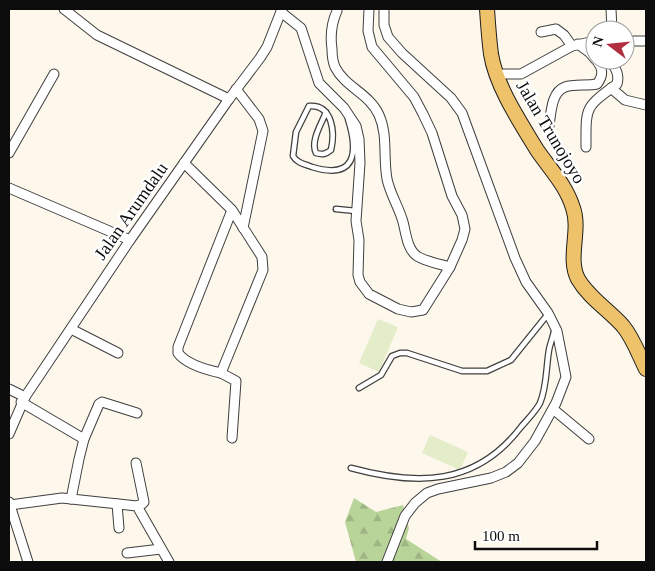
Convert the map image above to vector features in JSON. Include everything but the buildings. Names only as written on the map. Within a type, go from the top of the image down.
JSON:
[{"type":"main road","name":"Jalan Trunojoyo","points":[[487,9],[491,55],[508,101],[538,151],[558,176],[574,209],[576,223],[574,262],[577,277],[584,289],[624,327],[646,370]]},
{"type":"street","points":[[64,9],[106,40],[229,99]]},
{"type":"street","points":[[282,10],[301,28],[308,44],[312,67],[319,83],[344,108],[356,126],[359,139],[360,163],[356,211],[357,231],[360,240],[358,276],[360,282],[369,294],[398,309],[420,312],[450,267],[465,229],[462,215],[452,196],[432,133],[414,97],[372,47],[368,31],[369,9]]},
{"type":"street","points":[[384,9],[384,25],[388,37],[402,53],[451,98],[462,113],[515,258],[526,282],[548,313],[555,328],[561,345],[566,377],[553,409],[535,442],[518,463],[506,472],[491,478],[438,489],[428,493],[415,503],[401,525],[387,562]]},
{"type":"street","name":"Jalan Arumdalu","points":[[9,434],[23,399],[130,240],[236,89],[268,47],[282,10]]},
{"type":"street","points":[[337,12],[331,29],[331,44],[335,68],[342,77],[368,98],[380,115],[385,133],[387,180],[408,242],[418,257],[450,267]]},
{"type":"street","points":[[541,32],[556,29],[575,45],[585,50]]},
{"type":"street","points":[[497,74],[521,74],[575,45],[585,43]]},
{"type":"street","points":[[549,126],[553,100],[559,91],[564,87],[597,84],[601,79],[601,70]]},
{"type":"street","points":[[586,148],[586,116],[589,107],[617,84],[618,76],[615,70]]},
{"type":"street","points":[[9,154],[54,74]]},
{"type":"street","points":[[611,88],[625,100],[646,105]]},
{"type":"street","points":[[236,89],[259,120],[263,131],[244,228]]},
{"type":"street","points":[[184,163],[232,210],[262,257],[263,270],[221,373]]},
{"type":"street","points":[[9,188],[130,240]]},
{"type":"street","points":[[232,210],[178,347],[180,357],[236,381],[232,438]]},
{"type":"street","points":[[71,328],[118,353]]},
{"type":"street","points":[[9,389],[84,440]]},
{"type":"street","points":[[71,499],[84,440],[98,404],[102,402],[137,413]]},
{"type":"street","points":[[553,409],[589,438]]},
{"type":"street","points":[[28,562],[9,503],[62,498],[136,506],[144,502],[136,464]]},
{"type":"street","points":[[117,504],[119,528]]},
{"type":"street","points":[[136,506],[169,562]]},
{"type":"street","points":[[127,553],[161,548]]},
{"type":"lane","points":[[326,112],[314,141],[314,148],[316,152],[321,154],[326,154],[331,150],[334,136],[332,124],[326,112],[319,107],[309,106],[296,132],[292,156],[296,161],[322,170],[339,171],[346,168],[350,162],[353,145],[351,130],[344,108]]},
{"type":"lane","points":[[336,209],[356,211]]},
{"type":"lane","points":[[359,388],[381,375],[392,356],[400,352],[462,371],[487,371],[511,360],[548,313]]},
{"type":"lane","points":[[351,468],[392,477],[419,479],[466,472],[500,451],[514,437],[540,403],[545,384],[549,349],[555,328]]},
{"type":"green space","points":[[378,319],[398,327],[379,372],[359,363]]},
{"type":"green space","points":[[430,435],[468,452],[460,470],[422,453]]},
{"type":"green space","points":[[354,498],[376,512],[403,505],[409,528],[406,539],[442,562],[356,562],[345,522]]}]
